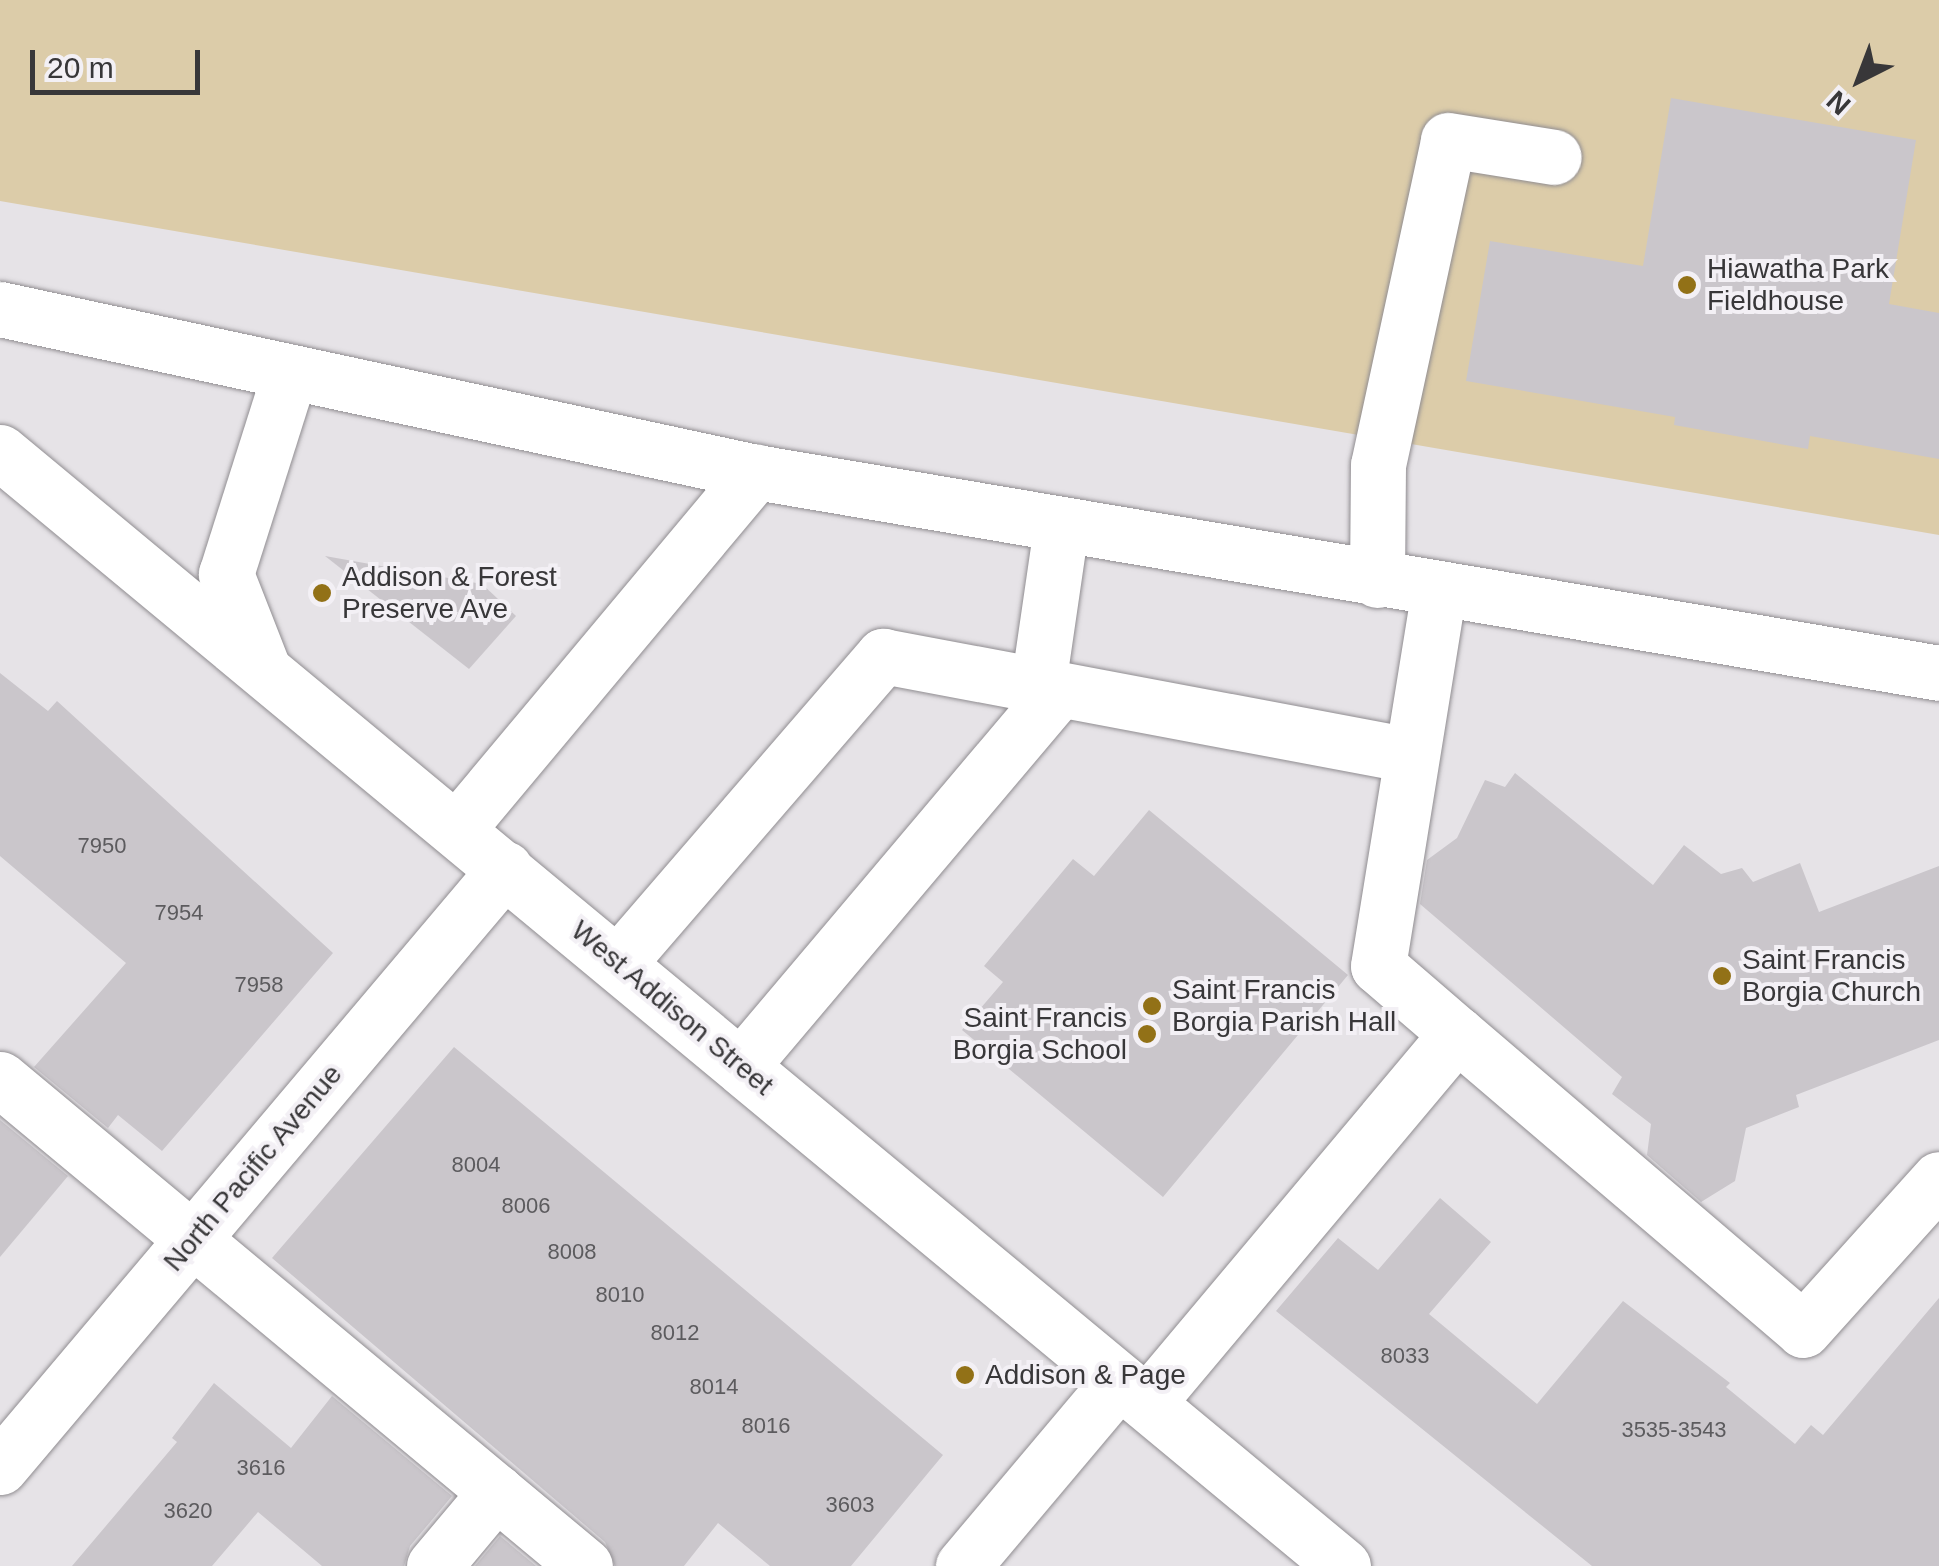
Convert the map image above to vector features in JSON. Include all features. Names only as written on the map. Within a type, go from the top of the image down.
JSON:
[{"type":"street","points":[[1377,580],[1378,465],[1448,140],[1554,157]]},
{"type":"street","points":[[0,309],[756,472],[1061,528],[1939,673]]},
{"type":"street","points":[[262,666],[226,574],[290,372]]},
{"type":"street","name":"West Addison Street","points":[[0,452],[1343,1566]]},
{"type":"street","points":[[457,830],[756,472]]},
{"type":"street","points":[[741,1066],[1048,688],[1061,528]]},
{"type":"street","points":[[1440,591],[1378,966],[1804,1330],[1939,1179]]},
{"type":"street","points":[[618,962],[882,656],[1410,755]]},
{"type":"street","name":"North Pacific Avenue","points":[[0,1467],[506,869]]},
{"type":"street","points":[[963,1566],[1133,1392],[1457,1034]]},
{"type":"street","points":[[0,1079],[585,1566]]},
{"type":"street","points":[[434,1566],[496,1492]]},
{"type":"shaded area","points":[[0,0],[1939,0],[1939,535],[0,201]]},
{"type":"building","name":"Hiawatha Park Fieldhouse","points":[[1671,98],[1916,140],[1889,304],[1939,313],[1939,459],[1810,436],[1808,449],[1674,425],[1675,417],[1466,381],[1490,241],[1643,266]]},
{"type":"building","points":[[325,556],[482,584],[516,616],[469,669]]},
{"type":"building","points":[[0,673],[48,711],[57,701],[333,953],[162,1151],[118,1115],[108,1128],[34,1067],[126,963],[0,856]]},
{"type":"building","name":"Saint Francis Borgia Church","points":[[1515,773],[1653,885],[1684,845],[1721,874],[1742,868],[1753,882],[1800,863],[1819,912],[1939,866],[1939,1040],[1796,1095],[1799,1107],[1746,1128],[1735,1181],[1701,1202],[1647,1155],[1651,1124],[1612,1094],[1622,1077],[1420,904],[1427,860],[1457,838],[1485,780],[1505,787]]},
{"type":"building","name":"Saint Francis Borgia Parish Hall","points":[[1149,810],[1348,975],[1163,1197],[962,1030],[1003,982],[984,966],[1073,859],[1094,876]]},
{"type":"building","points":[[454,1047],[943,1455],[851,1566],[770,1566],[718,1523],[684,1566],[615,1566],[605,1542],[272,1258]]},
{"type":"building","points":[[0,1120],[68,1176],[0,1257]]},
{"type":"building","points":[[1440,1198],[1491,1242],[1429,1314],[1537,1404],[1623,1301],[1730,1383],[1726,1387],[1795,1444],[1811,1425],[1823,1435],[1939,1298],[1939,1566],[1592,1566],[1276,1311],[1338,1238],[1378,1270]]},
{"type":"building","points":[[214,1383],[291,1448],[332,1396],[452,1496],[410,1546],[404,1566],[322,1566],[258,1512],[212,1566],[72,1566],[177,1442],[172,1438]]},
{"type":"building","points":[[500,1536],[536,1566],[475,1566]]},
{"type":"place","name":"Hiawatha Park Fieldhouse","points":[[1687,285]]},
{"type":"place","name":"Addison & Forest Preserve Ave","points":[[322,593]]},
{"type":"place","name":"Saint Francis Borgia Church","points":[[1722,976]]},
{"type":"place","name":"Saint Francis Borgia Parish Hall","points":[[1152,1006]]},
{"type":"place","name":"Saint Francis Borgia School","points":[[1147,1034]]},
{"type":"place","name":"Addison & Page","points":[[965,1375]]}]
